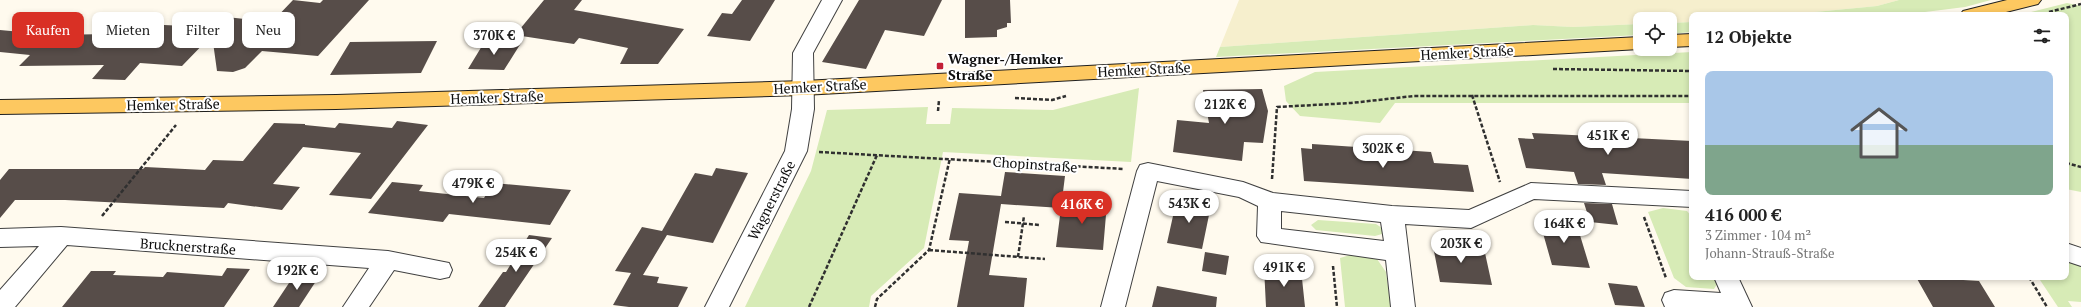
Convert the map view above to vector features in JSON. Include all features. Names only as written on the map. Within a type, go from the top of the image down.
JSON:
[{"type":"main road","points":[[1982,12],[2031,0]]},
{"type":"main road","points":[[1677,41],[1689,40]]},
{"type":"main road","name":"Hemker Straße","points":[[0,107],[193,104],[803,88],[1633,43]]},
{"type":"street","name":"Wagnerstraße","points":[[717,307],[796,151],[803,108],[802,53],[832,0]]},
{"type":"street","points":[[1113,307],[1148,171],[1243,190],[1270,201],[1392,215],[1471,219],[1531,191],[1689,199]]},
{"type":"street","points":[[1270,201],[1269,236],[1397,252]]},
{"type":"street","points":[[1392,215],[1403,307]]},
{"type":"street","points":[[0,307],[60,236]]},
{"type":"street","name":"Brucknerstraße","points":[[0,238],[60,236],[388,260],[440,270]]},
{"type":"street","points":[[2069,253],[2081,257]]},
{"type":"street","points":[[355,307],[388,260]]},
{"type":"street","points":[[1674,300],[1739,306],[1727,280]]},
{"type":"path","points":[[2050,12],[2081,4]]},
{"type":"path","points":[[1472,95],[1506,203]]},
{"type":"path","points":[[938,111],[939,96]]},
{"type":"path","points":[[1270,201],[1277,107],[1351,104],[1414,96],[1689,96]]},
{"type":"path","points":[[84,238],[193,104]]},
{"type":"path","name":"Chopinstraße","points":[[796,151],[950,158],[1148,171]]},
{"type":"path","points":[[809,307],[877,154]]},
{"type":"path","points":[[875,307],[877,299],[929,250],[950,158]]},
{"type":"path","points":[[2069,164],[2081,167]]},
{"type":"path","points":[[1636,196],[1674,300]]},
{"type":"path","points":[[1018,257],[1024,216]]},
{"type":"path","points":[[1005,222],[1040,225]]},
{"type":"path","points":[[1331,244],[1337,307]]},
{"type":"path","points":[[929,250],[1045,259]]},
{"type":"path","points":[[2031,280],[2047,307]]},
{"type":"shaded area","points":[[1239,0],[1899,0],[1877,6],[1815,12],[1689,12],[1689,22],[1677,23],[1677,12],[1633,12],[1633,24],[1573,27],[1533,25],[1220,47]]},
{"type":"green space","points":[[1899,0],[1991,0],[1965,7],[1925,12],[1815,12],[1877,6]]},
{"type":"green space","points":[[2067,3],[2081,6],[2081,192],[2069,190],[2069,12],[2031,12]]},
{"type":"green space","points":[[1689,22],[1689,32],[1677,33],[1677,23]]},
{"type":"green space","points":[[1633,24],[1633,35],[1216,57],[1220,47],[1533,25],[1573,27]]},
{"type":"green space","points":[[1689,52],[1689,103],[1395,103],[1380,123],[1300,116],[1286,101],[1284,86],[1315,72],[1633,55],[1677,56],[1677,53]]},
{"type":"green space","points":[[1139,88],[1131,162],[943,152],[924,248],[871,296],[869,307],[745,307],[811,171],[827,110],[928,107],[926,124],[950,124],[952,108],[1053,110]]},
{"type":"green space","points":[[1663,208],[1687,211],[1689,213],[1689,280],[1719,280],[1714,289],[1686,287],[1674,278],[1648,212]]},
{"type":"green space","points":[[1318,220],[1376,224],[1382,228],[1382,234],[1375,236],[1316,230],[1311,225]]},
{"type":"green space","points":[[1350,255],[1377,259],[1386,272],[1391,307],[1345,307],[1340,258]]},
{"type":"green space","points":[[2069,261],[2081,265],[2081,302],[2068,301],[2072,307],[2058,307],[2040,280],[2069,280]]},
{"type":"building","points":[[293,0],[320,3],[323,0],[369,0],[318,56],[262,51],[245,68],[233,72],[217,71],[214,48],[234,48],[234,18],[242,19],[242,48],[295,48],[295,12],[282,12]]},
{"type":"building","points":[[544,0],[582,0],[574,10],[684,29],[658,64],[620,64],[628,48],[579,38],[574,44],[515,35]]},
{"type":"building","points":[[742,0],[775,0],[750,41],[707,36],[722,13],[732,14]]},
{"type":"building","points":[[859,0],[942,0],[924,36],[885,30],[866,69],[822,62]]},
{"type":"building","points":[[965,0],[1010,0],[1011,23],[1007,23],[1007,27],[997,30],[997,37],[965,38]]},
{"type":"building","points":[[164,25],[172,25],[172,48],[199,48],[182,66],[140,63],[125,80],[92,79],[104,65],[19,66],[30,55],[0,52],[0,30],[12,31],[12,48],[84,48],[84,34],[92,34],[92,48],[164,48]]},
{"type":"building","points":[[437,41],[421,73],[330,75],[350,42]]},
{"type":"building","points":[[485,41],[521,43],[504,70],[468,69]]},
{"type":"building","points":[[1262,89],[1268,111],[1263,143],[1244,142],[1242,161],[1173,152],[1177,120],[1209,123],[1203,90]]},
{"type":"building","points":[[397,121],[428,125],[371,199],[329,195],[361,153],[303,147],[273,184],[300,187],[282,210],[228,203],[224,208],[65,200],[15,200],[0,218],[0,180],[9,169],[143,169],[145,167],[205,170],[213,160],[243,161],[274,123],[305,124],[335,128],[339,123],[392,128]]},
{"type":"building","points":[[1532,133],[1689,141],[1689,179],[1602,173],[1606,185],[1578,184],[1574,172],[1526,168],[1518,138],[1534,139]]},
{"type":"building","points":[[1312,144],[1431,152],[1434,163],[1468,165],[1474,192],[1304,181],[1301,148],[1312,149]]},
{"type":"building","points":[[716,168],[748,173],[713,243],[667,235],[643,275],[659,277],[657,283],[688,287],[678,307],[629,307],[613,305],[631,273],[615,271],[642,227],[662,231],[695,173],[712,176]]},
{"type":"building","points":[[1005,172],[1065,176],[1061,208],[1001,204],[989,275],[1027,278],[1024,307],[957,307],[969,241],[949,240],[959,193],[1001,196]]},
{"type":"building","points":[[392,182],[423,185],[419,191],[484,198],[493,183],[571,190],[550,225],[449,214],[443,222],[368,213]]},
{"type":"building","points":[[1177,198],[1207,204],[1205,214],[1209,215],[1202,249],[1167,243]]},
{"type":"building","points":[[1062,200],[1107,203],[1103,250],[1056,247]]},
{"type":"building","points":[[1584,203],[1612,204],[1618,225],[1590,222]]},
{"type":"building","points":[[1539,219],[1576,222],[1590,268],[1552,265]]},
{"type":"building","points":[[529,235],[552,238],[505,307],[478,307],[503,272],[506,272]]},
{"type":"building","points":[[1432,241],[1466,243],[1468,252],[1485,253],[1492,285],[1440,282]]},
{"type":"building","points":[[1205,252],[1229,256],[1226,275],[1202,271]]},
{"type":"building","points":[[1264,267],[1301,269],[1305,307],[1266,307]]},
{"type":"building","points":[[227,268],[250,269],[224,307],[62,307],[91,271],[116,271],[113,275],[163,277],[167,272],[222,276]]},
{"type":"building","points":[[295,274],[320,275],[299,307],[273,307]]},
{"type":"building","points":[[1918,280],[1979,281],[1995,307],[1933,307]]},
{"type":"building","points":[[1608,283],[1637,286],[1645,307],[1615,305]]},
{"type":"building","points":[[1157,286],[1217,297],[1216,307],[1152,307]]},
{"type":"place","name":"Wagner-/Hemker Straße","points":[[940,66]]}]
